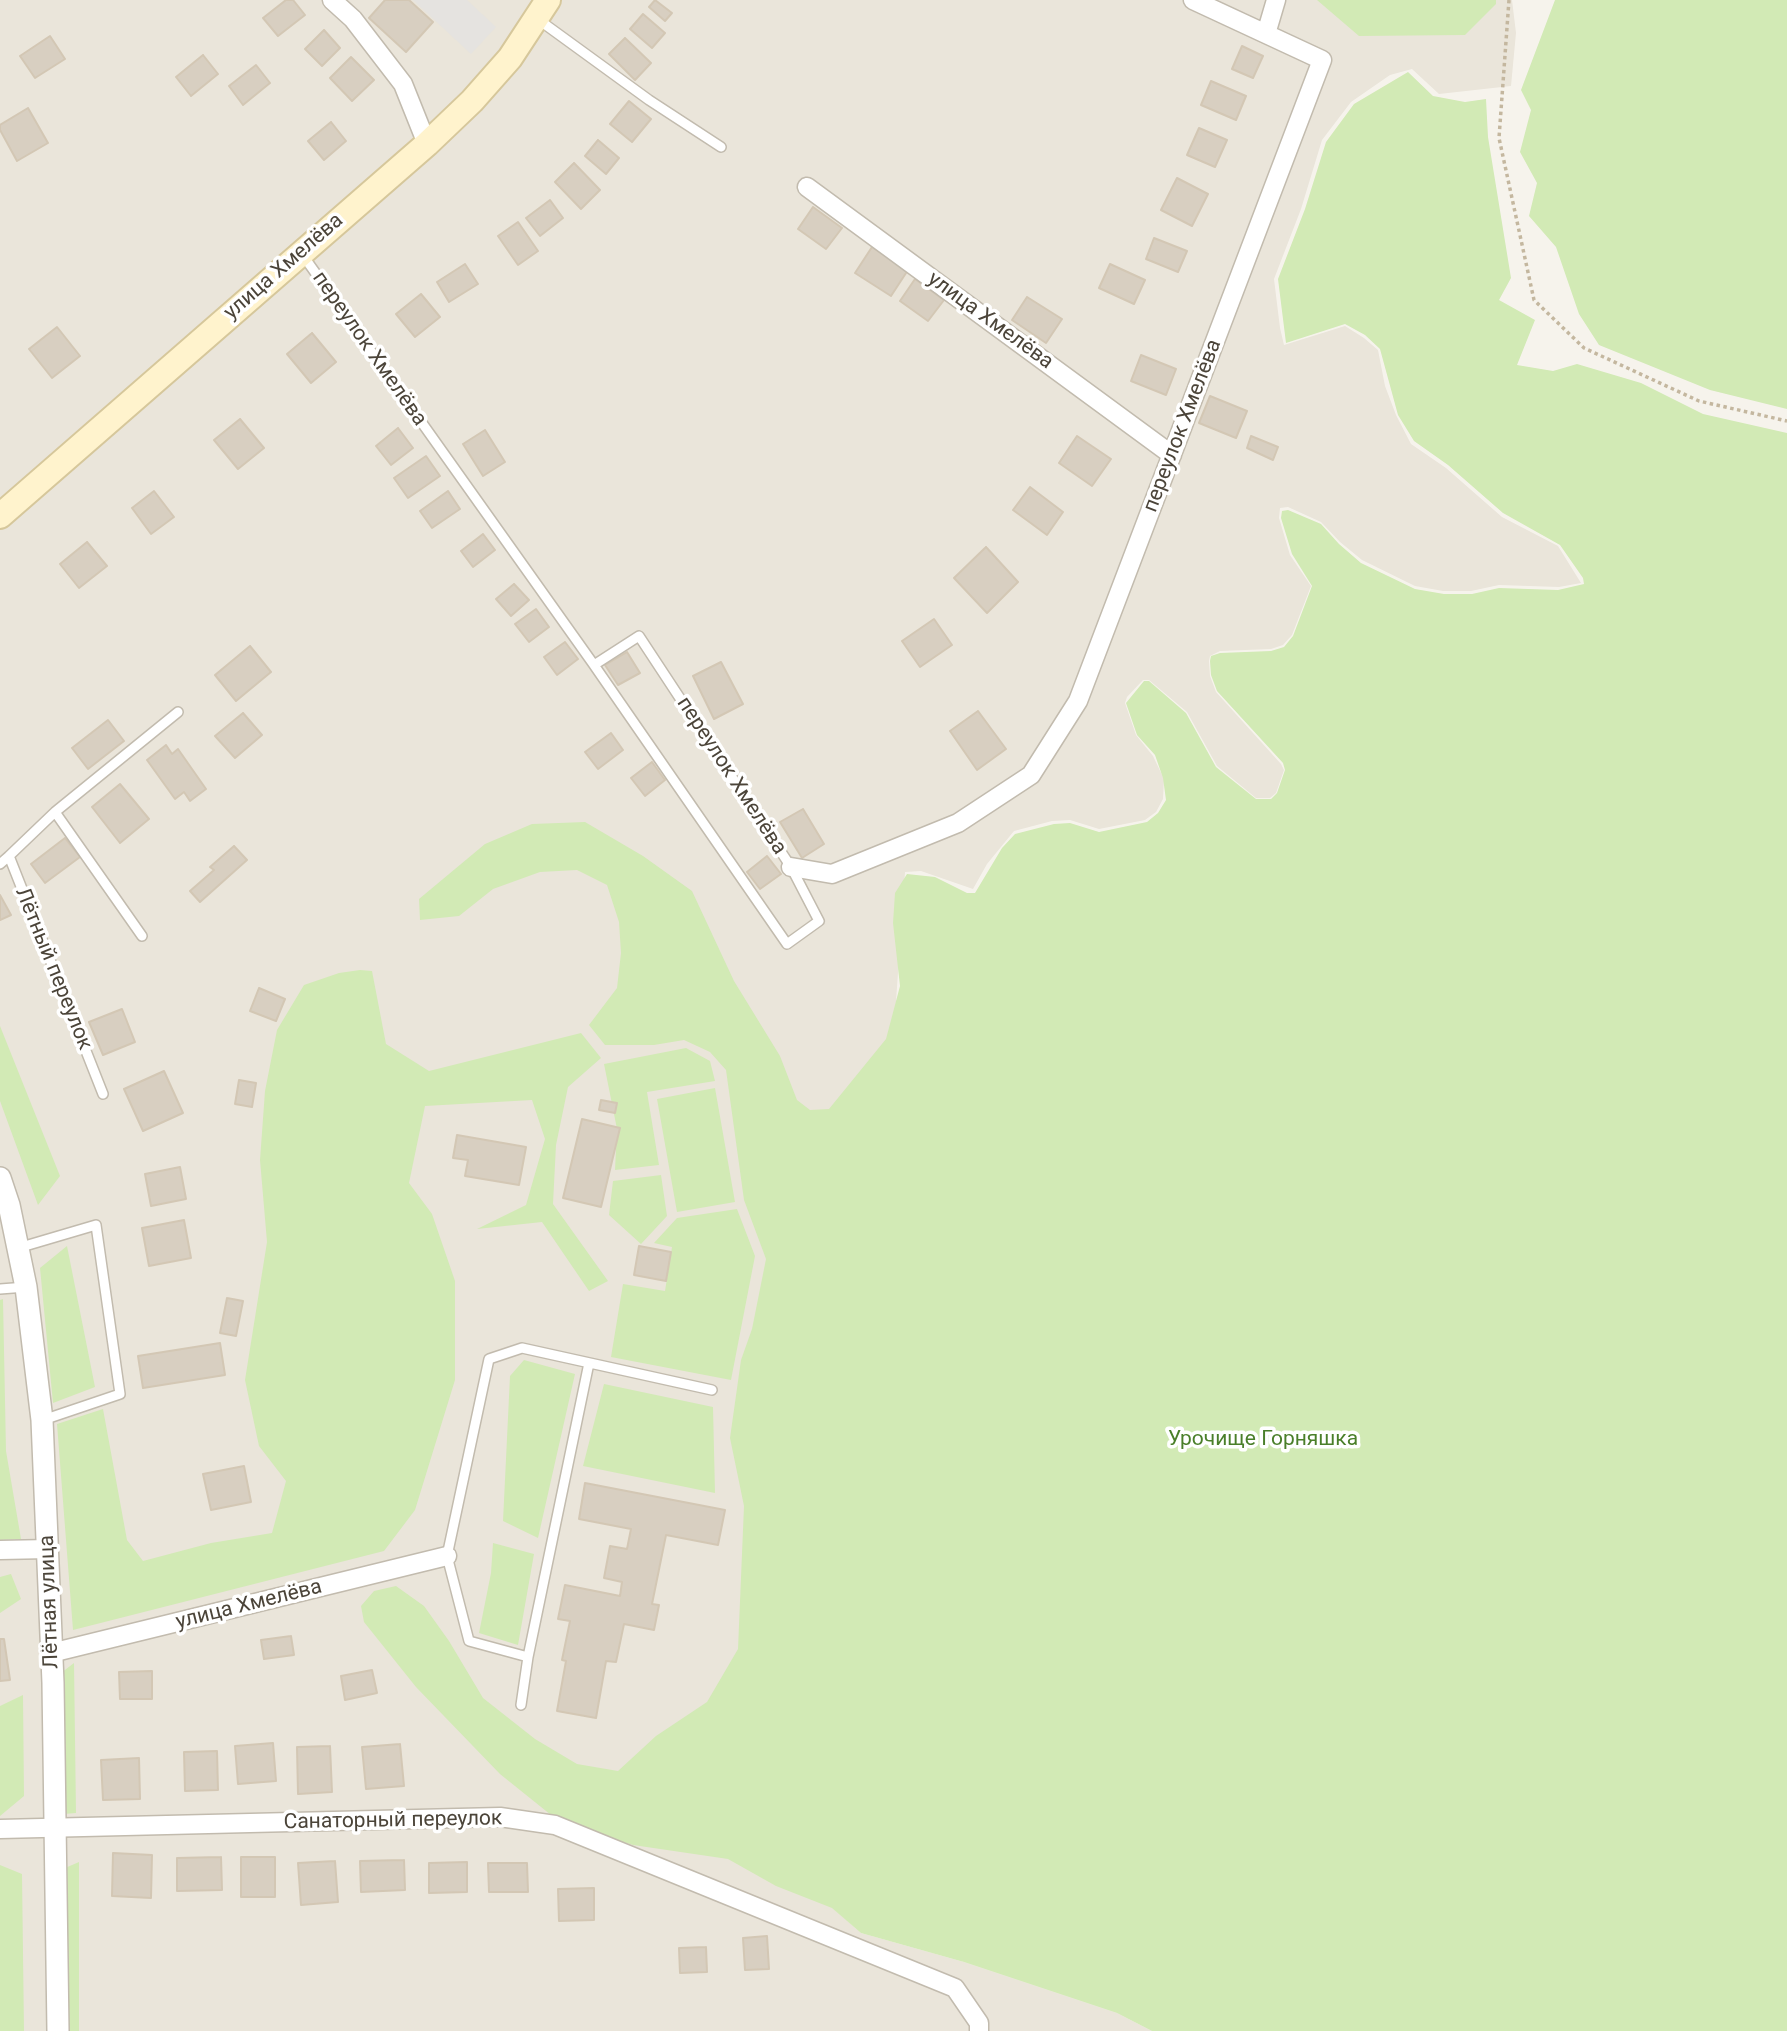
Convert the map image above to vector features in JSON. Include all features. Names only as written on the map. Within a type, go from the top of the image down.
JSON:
[{"type":"main road","name":"улица Хмелёва","points":[[0,516],[427,144],[510,58],[543,9]]},
{"type":"street","points":[[332,0],[353,19],[403,84],[427,144]]},
{"type":"street","points":[[1193,0],[1266,34],[1276,0]]},
{"type":"street","name":"переулок Хмелёва","points":[[791,867],[832,874],[958,823],[1031,775],[1078,701],[1322,60],[1266,34]]},
{"type":"street","name":"улица Хмелёва","points":[[807,187],[1172,455]]},
{"type":"street","name":"Лётная улица","points":[[0,1178],[9,1205],[26,1287],[42,1420],[49,1549],[58,2031]]},
{"type":"street","points":[[0,1550],[49,1549]]},
{"type":"street","name":"улица Хмелёва","points":[[51,1653],[447,1556]]},
{"type":"street","name":"Санаторный переулок","points":[[0,1829],[500,1817],[555,1825],[955,1988],[979,2023],[979,2031]]},
{"type":"lane","points":[[543,9],[649,100],[720,147]]},
{"type":"lane","name":"переулок Хмелёва","points":[[301,252],[594,665],[639,636],[791,867]]},
{"type":"lane","points":[[594,665],[787,944],[819,921],[791,867]]},
{"type":"lane","points":[[0,864],[55,812],[178,712]]},
{"type":"lane","points":[[55,812],[142,936]]},
{"type":"lane","name":"Лётный переулок","points":[[9,856],[103,1094]]},
{"type":"lane","points":[[18,1248],[96,1225],[120,1394],[42,1420]]},
{"type":"lane","points":[[0,1289],[26,1287]]},
{"type":"lane","points":[[528,1657],[469,1641],[447,1556],[489,1359],[522,1348],[712,1390]]},
{"type":"lane","points":[[521,1705],[528,1657],[589,1363]]},
{"type":"path","points":[[1509,0],[1499,138],[1534,300],[1584,348],[1699,401],[1787,421]]},
{"type":"shaded area","points":[[0,0],[1512,0],[1516,33],[1511,86],[1439,94],[1412,69],[1390,75],[1351,102],[1322,140],[1301,209],[1274,279],[1284,345],[1345,326],[1364,338],[1378,350],[1385,386],[1411,444],[1446,468],[1502,517],[1558,546],[1581,583],[1559,587],[1499,585],[1471,591],[1443,591],[1415,586],[1362,560],[1321,522],[1288,507],[1280,508],[1279,518],[1290,555],[1311,586],[1292,635],[1283,645],[1271,649],[1220,651],[1210,656],[1209,661],[1210,676],[1216,692],[1281,764],[1284,770],[1276,793],[1270,798],[1256,798],[1217,766],[1187,712],[1149,680],[1143,680],[1127,697],[1125,703],[1136,735],[1153,756],[1164,779],[1163,799],[1156,812],[1145,820],[1099,829],[1070,820],[1052,821],[1014,831],[987,864],[973,889],[921,871],[905,872],[833,1908],[861,1933],[964,1962],[1117,2013],[1152,2031],[0,2031]]},
{"type":"shaded area","points":[[413,0],[467,0],[496,27],[471,54]]},
{"type":"green space","points":[[1317,0],[1496,0],[1496,4],[1465,35],[1359,36]]},
{"type":"green space","points":[[1555,0],[1787,0],[1787,409],[1710,390],[1599,345],[1579,314],[1556,247],[1529,216],[1537,183],[1520,152],[1531,110],[1521,90]]},
{"type":"green space","name":"Урочище Горняшка","points":[[1408,72],[1433,96],[1465,102],[1486,99],[1488,137],[1511,278],[1499,300],[1535,320],[1517,365],[1553,371],[1577,364],[1641,383],[1703,414],[1787,433],[1787,2031],[1152,2031],[1117,2013],[964,1962],[861,1933],[832,1908],[776,1886],[728,1859],[633,1845],[561,1823],[500,1774],[416,1687],[364,1622],[361,1606],[374,1591],[396,1586],[424,1606],[449,1641],[483,1698],[535,1739],[577,1764],[618,1771],[656,1736],[707,1702],[738,1649],[744,1506],[730,1438],[741,1360],[752,1329],[766,1259],[744,1200],[726,1070],[710,1052],[684,1040],[654,1045],[605,1045],[589,1025],[617,988],[621,953],[619,922],[607,885],[577,870],[540,872],[493,889],[459,916],[420,920],[419,899],[485,844],[532,824],[585,822],[643,856],[692,891],[734,981],[780,1056],[797,1100],[810,1110],[829,1109],[886,1039],[900,986],[893,923],[895,893],[907,874],[935,877],[967,893],[975,893],[1002,848],[1015,834],[1054,824],[1070,823],[1099,832],[1147,822],[1158,813],[1166,800],[1163,778],[1155,755],[1137,735],[1126,703],[1144,681],[1149,681],[1186,713],[1216,767],[1256,799],[1271,799],[1277,793],[1285,770],[1283,763],[1217,691],[1211,675],[1210,661],[1211,656],[1220,653],[1271,651],[1284,647],[1293,636],[1312,586],[1292,554],[1281,518],[1282,511],[1288,510],[1321,524],[1361,563],[1415,589],[1444,594],[1472,594],[1499,588],[1558,590],[1584,584],[1583,578],[1560,545],[1503,513],[1448,465],[1414,441],[1398,415],[1380,349],[1365,335],[1345,324],[1286,343],[1278,279],[1305,209],[1326,142],[1354,104]]},
{"type":"green space","points":[[372,971],[386,1044],[429,1071],[581,1033],[601,1058],[568,1087],[556,1145],[553,1204],[608,1281],[589,1291],[542,1222],[477,1229],[526,1205],[545,1139],[532,1100],[425,1106],[409,1183],[432,1214],[455,1281],[455,1380],[415,1510],[384,1551],[73,1630],[57,1424],[103,1409],[127,1540],[143,1561],[211,1543],[272,1533],[286,1481],[259,1446],[245,1380],[267,1242],[260,1160],[265,1091],[277,1030],[304,985],[339,973]]},
{"type":"green space","points":[[0,1026],[60,1176],[38,1205],[0,1101]]},
{"type":"green space","points":[[686,1048],[710,1061],[715,1081],[647,1092],[659,1165],[615,1170],[617,1129],[604,1064]]},
{"type":"green space","points":[[715,1088],[735,1202],[677,1212],[657,1099]]},
{"type":"green space","points":[[661,1175],[667,1216],[641,1244],[609,1215],[613,1181]]},
{"type":"green space","points":[[737,1209],[755,1256],[731,1380],[611,1357],[623,1284],[665,1291],[672,1247],[654,1243],[677,1218]]},
{"type":"green space","points":[[67,1246],[95,1387],[53,1403],[40,1268]]},
{"type":"green space","points":[[3,1299],[6,1451],[21,1539],[0,1540],[0,1300]]},
{"type":"green space","points":[[524,1360],[575,1374],[538,1538],[503,1521],[510,1376]]},
{"type":"green space","points":[[604,1384],[713,1407],[715,1493],[583,1466]]},
{"type":"green space","points":[[493,1543],[534,1554],[518,1645],[479,1633],[491,1573]]},
{"type":"green space","points":[[11,1574],[21,1599],[0,1613],[0,1577]]},
{"type":"green space","points":[[74,1663],[76,1813],[64,1814],[61,1673]]},
{"type":"green space","points":[[23,1695],[24,1796],[0,1816],[0,1706]]},
{"type":"green space","points":[[79,1862],[79,2031],[63,2031],[65,1868]]},
{"type":"green space","points":[[0,1865],[22,1874],[24,2031],[0,2031]]},
{"type":"building","points":[[286,0],[293,0],[305,15],[278,36],[263,18]]},
{"type":"building","points":[[385,0],[409,0],[433,22],[406,52],[369,18]]},
{"type":"building","points":[[655,0],[672,13],[665,21],[649,7]]},
{"type":"building","points":[[643,14],[665,33],[652,48],[630,29]]},
{"type":"building","points":[[324,30],[340,48],[322,66],[305,49]]},
{"type":"building","points":[[50,36],[65,59],[35,78],[20,56]]},
{"type":"building","points":[[625,38],[651,63],[635,80],[609,54]]},
{"type":"building","points":[[1242,46],[1263,56],[1253,78],[1232,69]]},
{"type":"building","points":[[203,55],[218,74],[191,96],[176,77]]},
{"type":"building","points":[[351,57],[374,80],[352,101],[330,78]]},
{"type":"building","points":[[256,65],[270,83],[243,105],[229,86]]},
{"type":"building","points":[[1211,81],[1246,96],[1236,120],[1201,105]]},
{"type":"building","points":[[629,101],[651,119],[632,142],[610,124]]},
{"type":"building","points":[[28,108],[48,143],[17,161],[0,130],[0,125]]},
{"type":"building","points":[[331,122],[346,141],[324,160],[308,141]]},
{"type":"building","points":[[1199,128],[1227,140],[1215,167],[1187,155]]},
{"type":"building","points":[[598,140],[619,158],[606,174],[585,156]]},
{"type":"building","points":[[574,163],[600,190],[581,209],[555,182]]},
{"type":"building","points":[[1177,178],[1208,194],[1192,226],[1161,210]]},
{"type":"building","points":[[550,200],[563,218],[540,236],[526,218]]},
{"type":"building","points":[[813,207],[842,228],[826,249],[798,229]]},
{"type":"building","points":[[518,222],[538,251],[518,265],[498,236]]},
{"type":"building","points":[[1154,238],[1187,251],[1178,272],[1146,259]]},
{"type":"building","points":[[872,247],[908,270],[891,296],[855,273]]},
{"type":"building","points":[[465,264],[478,284],[449,302],[437,282]]},
{"type":"building","points":[[1110,264],[1145,280],[1134,304],[1099,288]]},
{"type":"building","points":[[915,279],[944,300],[928,321],[900,301]]},
{"type":"building","points":[[421,294],[440,317],[415,337],[396,314]]},
{"type":"building","points":[[1027,297],[1062,319],[1046,343],[1012,320]]},
{"type":"building","points":[[57,327],[80,356],[52,378],[29,349]]},
{"type":"building","points":[[312,333],[336,362],[311,383],[287,354]]},
{"type":"building","points":[[1141,355],[1176,369],[1166,395],[1131,381]]},
{"type":"building","points":[[1210,396],[1247,411],[1236,438],[1199,423]]},
{"type":"building","points":[[240,419],[264,448],[238,469],[214,440]]},
{"type":"building","points":[[398,428],[413,448],[391,465],[376,446]]},
{"type":"building","points":[[485,430],[505,462],[483,476],[463,444]]},
{"type":"building","points":[[1077,436],[1111,459],[1092,486],[1059,463]]},
{"type":"building","points":[[1251,436],[1278,447],[1273,460],[1247,448]]},
{"type":"building","points":[[426,456],[440,476],[408,498],[394,478]]},
{"type":"building","points":[[1030,487],[1063,512],[1047,535],[1013,510]]},
{"type":"building","points":[[154,491],[174,517],[151,534],[132,508]]},
{"type":"building","points":[[448,491],[460,509],[432,528],[420,511]]},
{"type":"building","points":[[483,534],[495,550],[473,567],[461,551]]},
{"type":"building","points":[[87,542],[107,566],[79,588],[60,564]]},
{"type":"building","points":[[986,547],[1018,582],[987,613],[954,578]]},
{"type":"building","points":[[514,584],[529,600],[511,616],[496,599]]},
{"type":"building","points":[[536,609],[549,627],[529,642],[515,624]]},
{"type":"building","points":[[934,619],[952,645],[920,667],[902,641]]},
{"type":"building","points":[[565,642],[578,659],[557,675],[544,657]]},
{"type":"building","points":[[250,646],[271,672],[236,701],[215,675]]},
{"type":"building","points":[[627,652],[640,673],[618,685],[605,665]]},
{"type":"building","points":[[721,662],[743,704],[714,719],[693,676]]},
{"type":"building","points":[[978,711],[1006,749],[977,770],[950,731]]},
{"type":"building","points":[[243,713],[262,735],[235,758],[215,736]]},
{"type":"building","points":[[108,720],[124,741],[88,769],[72,748]]},
{"type":"building","points":[[611,733],[623,750],[598,769],[585,752]]},
{"type":"building","points":[[166,745],[172,754],[178,749],[206,789],[190,801],[184,792],[175,799],[147,760]]},
{"type":"building","points":[[652,762],[665,780],[645,796],[631,778]]},
{"type":"building","points":[[120,784],[149,819],[120,843],[92,807]]},
{"type":"building","points":[[803,809],[824,844],[802,858],[780,822]]},
{"type":"building","points":[[65,838],[80,857],[45,883],[31,864]]},
{"type":"building","points":[[234,846],[247,860],[200,902],[190,891],[214,870],[210,867]]},
{"type":"building","points":[[767,856],[781,874],[760,889],[747,872]]},
{"type":"building","points":[[0,895],[11,915],[0,920]]},
{"type":"building","points":[[259,988],[285,999],[276,1021],[250,1011]]},
{"type":"building","points":[[122,1009],[135,1042],[103,1055],[89,1022]]},
{"type":"building","points":[[164,1071],[183,1113],[143,1131],[124,1089]]},
{"type":"building","points":[[239,1080],[256,1083],[252,1107],[235,1104]]},
{"type":"building","points":[[601,1100],[617,1103],[615,1113],[599,1110]]},
{"type":"building","points":[[582,1119],[620,1128],[601,1207],[563,1198]]},
{"type":"building","points":[[457,1135],[526,1147],[519,1185],[465,1176],[468,1160],[453,1158]]},
{"type":"building","points":[[180,1167],[186,1199],[151,1206],[145,1174]]},
{"type":"building","points":[[184,1220],[191,1258],[149,1266],[142,1228]]},
{"type":"building","points":[[639,1246],[671,1252],[666,1281],[634,1275]]},
{"type":"building","points":[[227,1298],[243,1301],[236,1336],[220,1333]]},
{"type":"building","points":[[220,1343],[225,1375],[143,1388],[138,1356]]},
{"type":"building","points":[[244,1466],[251,1502],[211,1510],[203,1474]]},
{"type":"building","points":[[585,1483],[725,1510],[718,1545],[666,1535],[652,1604],[659,1605],[654,1630],[624,1624],[616,1662],[606,1661],[596,1718],[557,1711],[566,1661],[562,1660],[570,1621],[558,1619],[565,1585],[620,1596],[622,1582],[604,1578],[610,1546],[627,1549],[631,1529],[579,1519]]},
{"type":"building","points":[[291,1636],[294,1655],[264,1659],[261,1640]]},
{"type":"building","points":[[0,1639],[4,1639],[10,1680],[0,1681]]},
{"type":"building","points":[[372,1670],[377,1693],[345,1700],[341,1676]]},
{"type":"building","points":[[152,1671],[152,1699],[120,1699],[119,1672]]},
{"type":"building","points":[[273,1743],[276,1781],[238,1784],[235,1746]]},
{"type":"building","points":[[400,1744],[404,1786],[366,1789],[362,1747]]},
{"type":"building","points":[[330,1746],[332,1792],[298,1794],[297,1747]]},
{"type":"building","points":[[217,1751],[218,1790],[185,1791],[184,1752]]},
{"type":"building","points":[[139,1758],[140,1799],[103,1800],[101,1760]]},
{"type":"building","points":[[113,1853],[152,1855],[151,1898],[112,1896]]},
{"type":"building","points":[[221,1857],[222,1890],[177,1891],[177,1858]]},
{"type":"building","points":[[241,1857],[275,1857],[275,1897],[241,1897]]},
{"type":"building","points":[[404,1860],[405,1890],[361,1892],[360,1861]]},
{"type":"building","points":[[335,1861],[338,1902],[301,1905],[298,1863]]},
{"type":"building","points":[[467,1862],[467,1892],[429,1893],[429,1863]]},
{"type":"building","points":[[488,1863],[527,1863],[528,1892],[489,1892]]},
{"type":"building","points":[[594,1888],[594,1920],[559,1921],[558,1889]]},
{"type":"building","points":[[767,1936],[769,1969],[745,1970],[743,1938]]},
{"type":"building","points":[[706,1947],[707,1972],[680,1973],[679,1948]]}]
